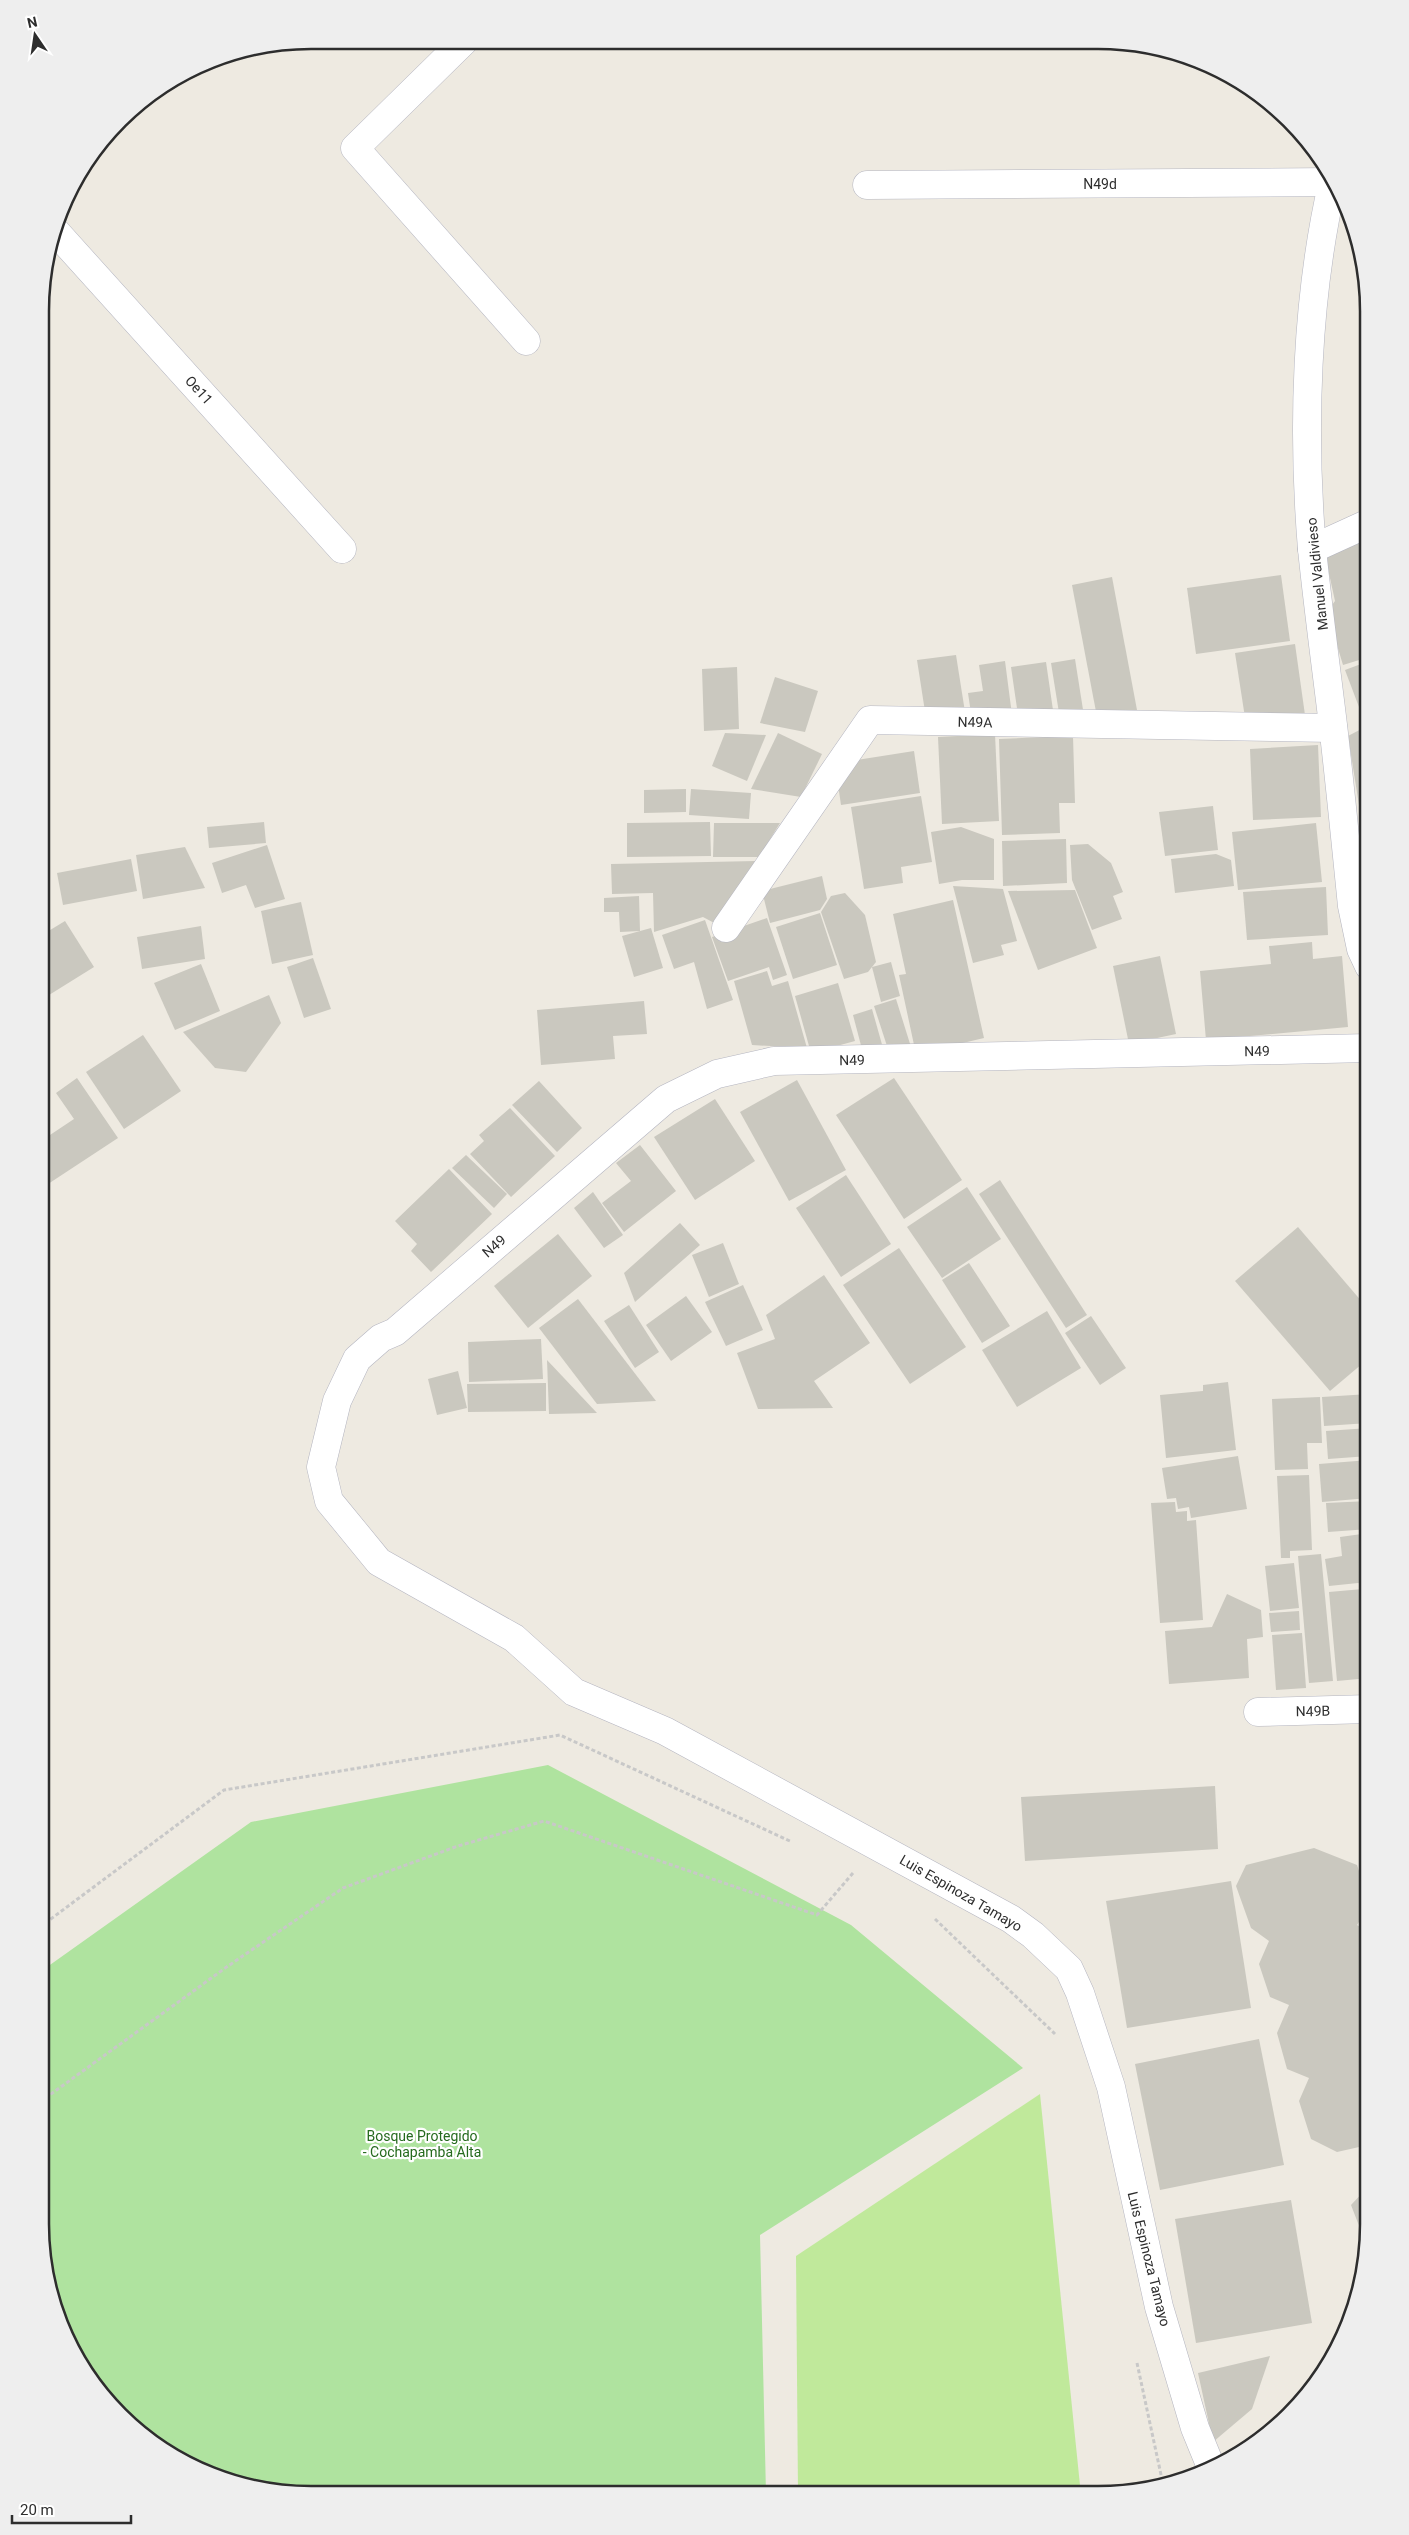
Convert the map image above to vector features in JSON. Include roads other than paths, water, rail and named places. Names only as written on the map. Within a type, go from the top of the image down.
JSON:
[{"type":"street","points":[[445,49],[355,148],[526,341]]},
{"type":"street","name":"N49d","points":[[867,186],[1326,181]]},
{"type":"street","name":"Manuel Valdivieso","points":[[1331,191],[1320,241],[1310,336],[1308,472],[1312,549],[1334,728],[1352,906],[1360,943]]},
{"type":"street","name":"Oe11","points":[[60,236],[342,549]]},
{"type":"street","points":[[1312,549],[1360,527]]},
{"type":"street","name":"N49A","points":[[726,928],[870,720],[1334,728]]},
{"type":"street","name":"N49","points":[[625,1712],[574,1692],[514,1638],[379,1562],[329,1501],[321,1468],[337,1401],[357,1359],[381,1338],[395,1332],[666,1099],[697,1083],[737,1068],[774,1061],[1360,1048]]},
{"type":"street","name":"N49B","points":[[1258,1712],[1360,1709]]},
{"type":"street","name":"Luis Espinoza Tamayo","points":[[625,1712],[665,1731],[1011,1919],[1069,1968],[1080,1994],[1111,2087],[1159,2307],[1195,2428],[1209,2461]]},
{"type":"park label","name":"Bosque Protegido - Cochapamba Alta","points":[[422,2144]]}]
